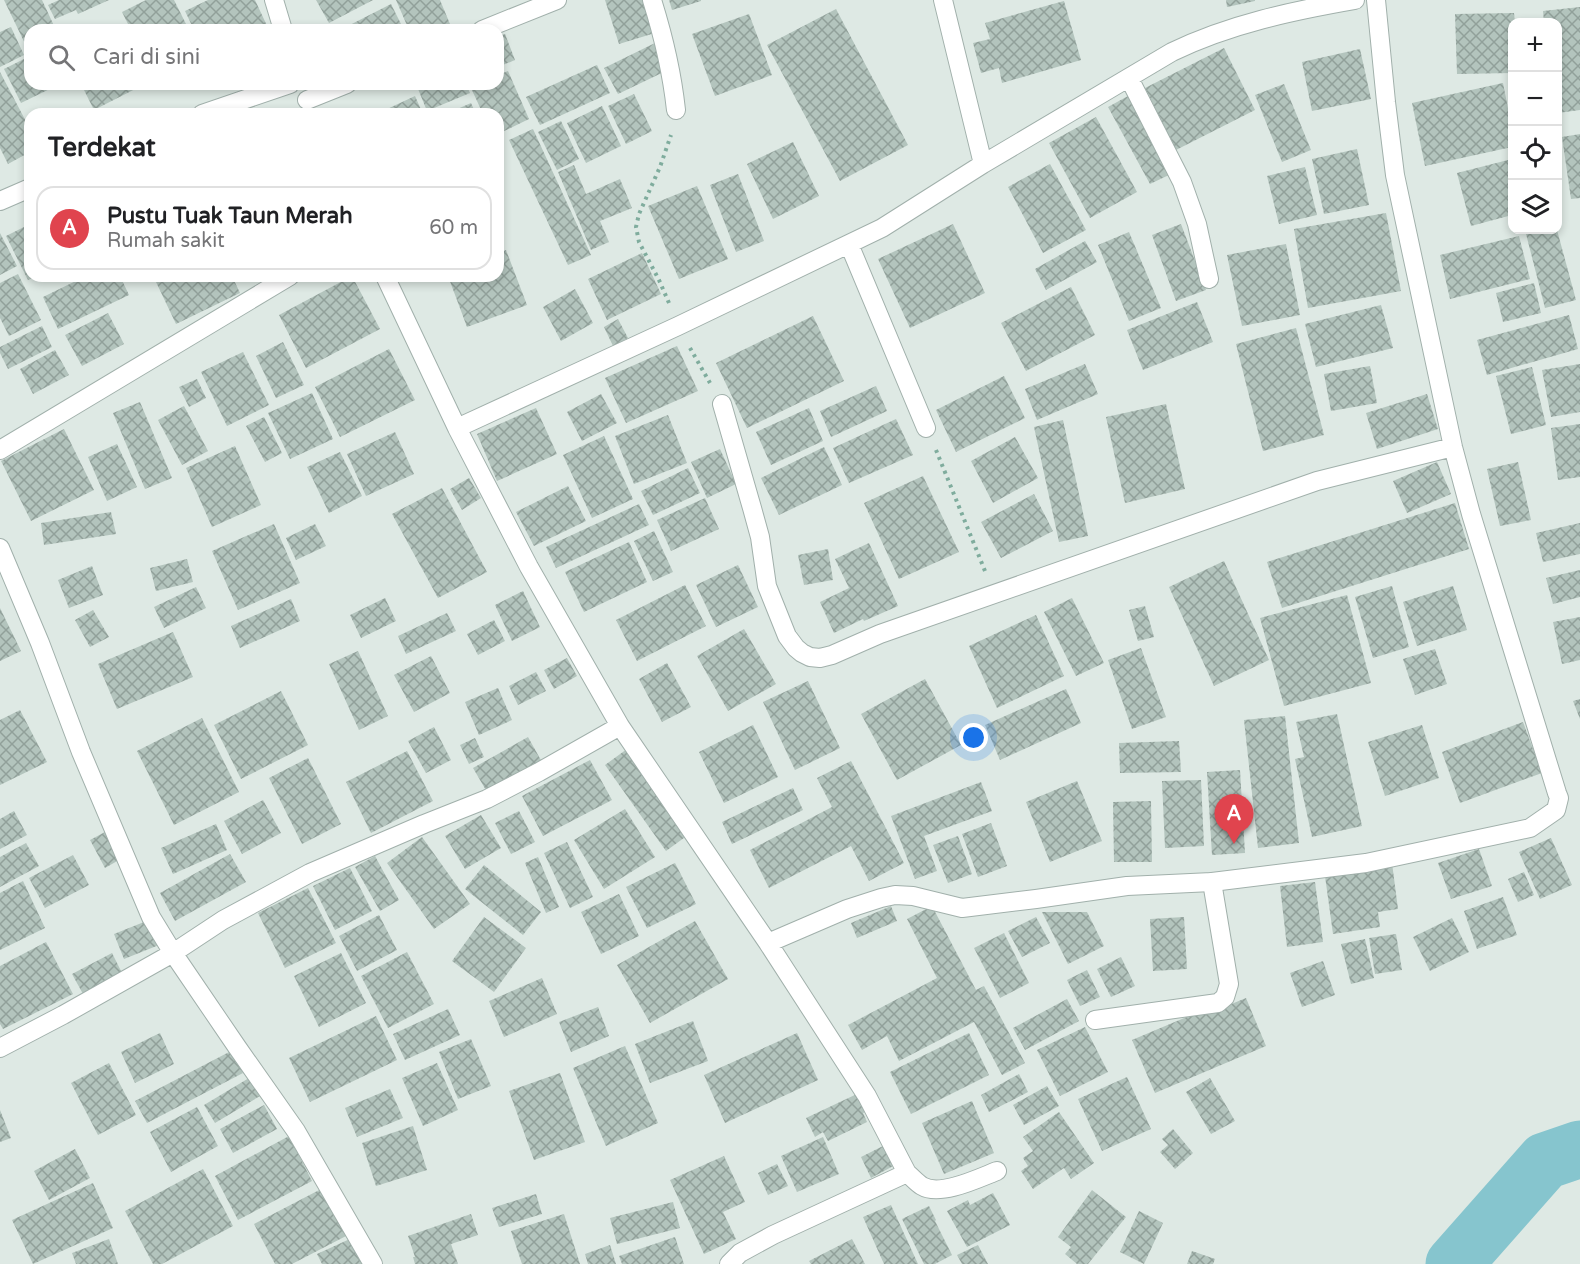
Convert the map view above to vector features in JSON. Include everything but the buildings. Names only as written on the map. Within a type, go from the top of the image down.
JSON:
[{"type":"street","points":[[274,0],[281,24]]},
{"type":"street","points":[[497,24],[557,0]]},
{"type":"street","points":[[652,0],[660,25],[676,110]]},
{"type":"street","points":[[943,0],[983,164]]},
{"type":"street","points":[[457,428],[678,327],[882,228],[983,164],[1172,52],[1199,39],[1241,24],[1355,0]]},
{"type":"street","points":[[768,943],[847,909],[895,895],[913,896],[962,908],[1127,886],[1212,882],[1366,863],[1530,828],[1556,810],[1557,793],[1471,514],[1453,447],[1395,175],[1376,0]]},
{"type":"street","points":[[1130,78],[1182,182],[1197,224],[1209,279]]},
{"type":"street","points":[[220,108],[272,90]]},
{"type":"street","points":[[307,99],[331,90]]},
{"type":"street","points":[[0,201],[24,191]]},
{"type":"street","points":[[849,244],[926,428]]},
{"type":"street","points":[[0,450],[280,282]]},
{"type":"street","points":[[388,282],[457,428],[529,567],[620,726],[768,943],[867,1096],[907,1173],[924,1187],[940,1190],[997,1171]]},
{"type":"street","points":[[722,404],[760,537],[767,586],[787,636],[802,653],[820,658],[880,634],[1317,480],[1453,447]]},
{"type":"street","points":[[0,548],[81,752],[151,917],[173,953],[296,1131],[373,1264]]},
{"type":"street","points":[[0,1048],[173,953],[223,920],[310,873],[487,799],[540,772],[620,726]]},
{"type":"street","points":[[1095,1020],[1218,1003],[1225,997],[1229,984],[1212,882]]},
{"type":"street","points":[[729,1264],[740,1253],[773,1235],[907,1173]]},
{"type":"path","points":[[676,110],[660,167],[639,214],[636,227],[639,242],[659,280],[678,327],[722,404]]},
{"type":"path","points":[[926,428],[995,594]]},
{"type":"waterway","points":[[1454,1264],[1545,1161],[1580,1149]]},
{"type":"place","name":"Pustu Tuak Taun Merah","points":[[1234,844]]}]
